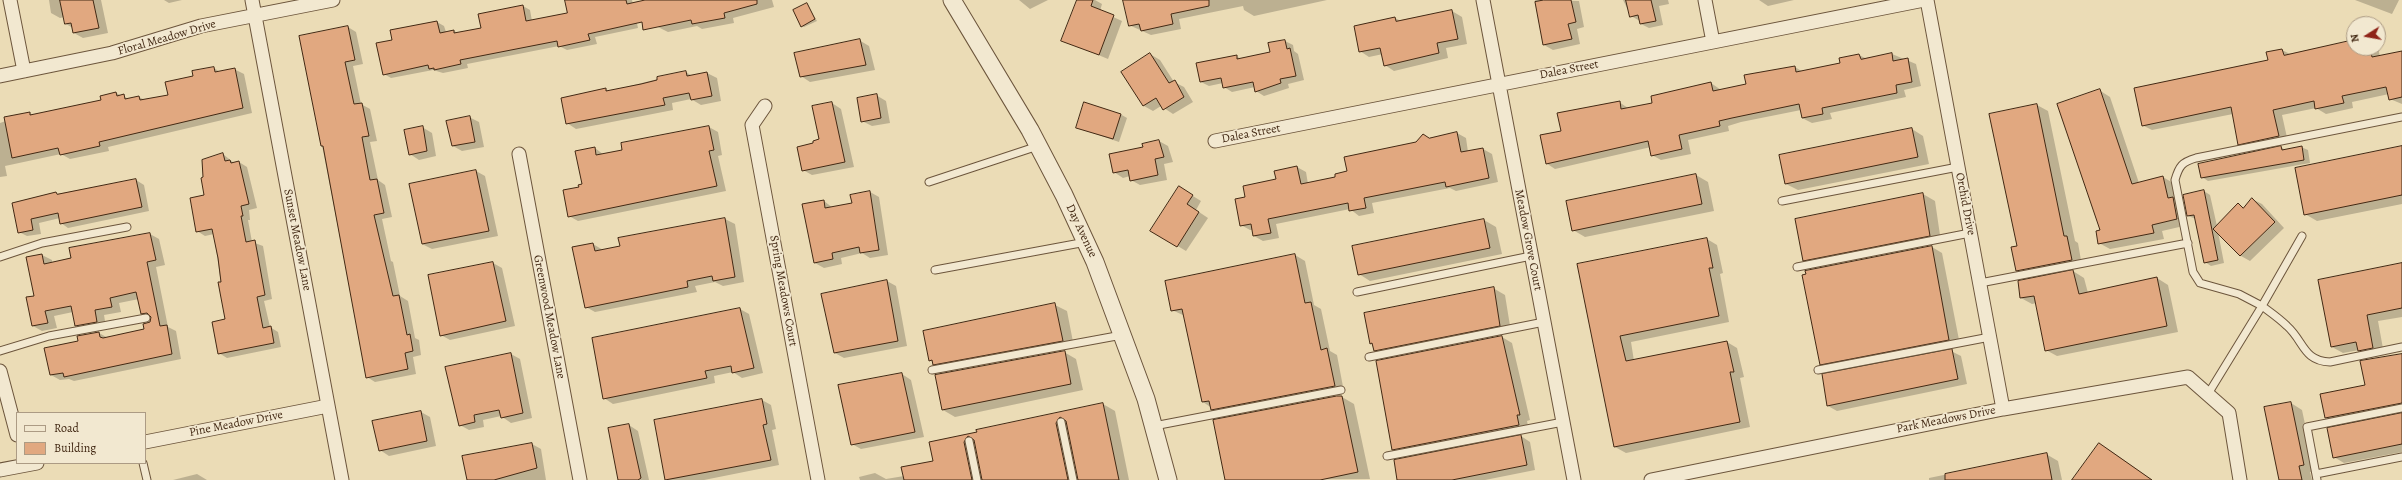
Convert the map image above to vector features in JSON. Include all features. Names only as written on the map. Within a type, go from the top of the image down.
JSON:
[{"type":"street","points":[[10,0],[24,71]]},
{"type":"street","name":"Sunset Meadow Lane","points":[[252,0],[342,480]]},
{"type":"street","name":"Floral Meadow Drive","points":[[0,76],[112,53],[201,26],[333,0]]},
{"type":"street","name":"Day Avenue","points":[[952,0],[1038,146],[1086,242],[1146,399],[1168,480]]},
{"type":"street","name":"Meadow Grove Court","points":[[1483,0],[1574,480]]},
{"type":"street","points":[[1705,0],[1713,42]]},
{"type":"street","name":"Dalea Street","points":[[1215,141],[1924,0]]},
{"type":"street","name":"Orchid Drive","points":[[1927,0],[2003,409]]},
{"type":"street","name":"Spring Meadows Court","points":[[765,106],[752,125],[818,480]]},
{"type":"street","name":"Greenwood Meadow Lane","points":[[519,154],[580,480]]},
{"type":"street","points":[[0,371],[16,431]]},
{"type":"street","name":"Park Meadows Drive","points":[[1651,480],[2003,409],[2188,377],[2229,413],[2240,480]]},
{"type":"street","name":"Pine Meadow Drive","points":[[146,442],[328,406]]},
{"type":"street","points":[[0,470],[29,464]]},
{"type":"lane","points":[[2402,116],[2185,161],[2178,167],[2175,180],[2193,272],[2200,283],[2239,294],[2262,306],[2288,326],[2312,358],[2320,362],[2330,362],[2402,348]]},
{"type":"lane","points":[[928,182],[1038,146]]},
{"type":"lane","points":[[1782,201],[1958,167]]},
{"type":"lane","points":[[0,257],[42,244],[127,227]]},
{"type":"lane","points":[[1797,267],[1970,233]]},
{"type":"lane","points":[[2208,394],[2262,306],[2302,236]]},
{"type":"lane","points":[[935,270],[1086,242]]},
{"type":"lane","points":[[1980,283],[2188,243]]},
{"type":"lane","points":[[1357,292],[1531,256]]},
{"type":"lane","points":[[0,351],[49,336],[146,318]]},
{"type":"lane","points":[[1370,357],[1544,322]]},
{"type":"lane","points":[[932,370],[1122,335]]},
{"type":"lane","points":[[1818,370],[1990,337]]},
{"type":"lane","points":[[1154,426],[1341,390]]},
{"type":"lane","points":[[2402,408],[2307,427],[2317,477],[2402,457]]},
{"type":"lane","points":[[1061,422],[1072,480]]},
{"type":"lane","points":[[1387,456],[1563,422]]},
{"type":"lane","points":[[969,441],[977,480]]},
{"type":"lane","points":[[143,464],[147,480]]},
{"type":"building","points":[[60,0],[93,0],[99,28],[73,33],[71,23],[65,24]]},
{"type":"building","points":[[565,0],[626,0],[627,4],[645,0],[757,0],[757,4],[724,13],[725,18],[692,24],[691,20],[643,30],[642,22],[588,34],[590,40],[558,47],[557,41],[460,60],[461,64],[434,70],[434,68],[429,69],[428,65],[383,75],[376,43],[392,40],[390,30],[437,21],[440,33],[454,30],[454,33],[481,28],[478,14],[523,5],[526,21],[567,13]]},
{"type":"building","points":[[1077,0],[1093,0],[1091,6],[1114,15],[1099,55],[1061,41]]},
{"type":"building","points":[[1123,0],[1209,0],[1209,6],[1171,14],[1173,24],[1141,31],[1139,24],[1129,26]]},
{"type":"building","points":[[1544,0],[1571,0],[1576,22],[1568,24],[1572,39],[1543,45],[1535,2]]},
{"type":"building","points":[[1626,0],[1651,0],[1656,21],[1640,24],[1638,15],[1630,17]]},
{"type":"building","points":[[807,3],[815,19],[801,27],[793,10]]},
{"type":"building","points":[[1452,10],[1458,39],[1437,43],[1439,53],[1384,66],[1380,48],[1359,52],[1354,26],[1395,17],[1396,21]]},
{"type":"building","points":[[348,26],[355,60],[345,62],[354,104],[362,103],[369,136],[362,137],[370,180],[377,179],[384,213],[374,215],[393,296],[399,295],[407,335],[410,334],[413,351],[405,353],[408,369],[366,378],[323,146],[321,146],[299,36]]},
{"type":"building","points":[[860,39],[866,65],[800,77],[794,53]]},
{"type":"building","points":[[1285,40],[1287,49],[1290,48],[1296,76],[1280,79],[1281,83],[1255,92],[1253,82],[1223,88],[1221,78],[1200,82],[1196,63],[1237,55],[1237,59],[1270,52],[1268,43]]},
{"type":"building","points":[[2346,42],[2346,56],[2386,56],[2386,54],[2402,51],[2402,97],[2389,100],[2386,87],[2342,96],[2344,103],[2315,109],[2314,101],[2273,110],[2279,136],[2238,145],[2231,107],[2142,126],[2134,88],[2268,60],[2266,52],[2282,49],[2284,55]]},
{"type":"building","points":[[1150,53],[1169,83],[1175,80],[1184,97],[1163,110],[1156,98],[1143,106],[1121,72]]},
{"type":"building","points":[[1892,53],[1893,61],[1908,58],[1912,82],[1896,85],[1897,93],[1822,108],[1823,114],[1802,118],[1799,104],[1719,121],[1720,126],[1679,135],[1682,149],[1651,156],[1648,141],[1546,164],[1540,135],[1561,131],[1557,113],[1620,101],[1621,109],[1652,103],[1651,96],[1711,82],[1713,91],[1746,84],[1744,75],[1795,66],[1796,72],[1840,63],[1839,58],[1859,54],[1861,59]]},
{"type":"building","points":[[214,67],[215,72],[235,68],[243,108],[99,142],[100,146],[60,155],[58,148],[12,158],[4,117],[30,112],[30,115],[101,100],[100,96],[116,92],[117,96],[124,94],[125,99],[139,96],[140,100],[168,95],[165,82],[193,76],[192,71]]},
{"type":"building","points":[[686,71],[687,76],[707,72],[712,96],[691,100],[689,93],[663,98],[665,105],[566,124],[561,98],[606,88],[606,91],[641,84],[657,80],[657,77]]},
{"type":"building","points":[[2100,89],[2132,184],[2163,176],[2168,198],[2173,197],[2177,219],[2152,225],[2154,233],[2098,244],[2096,231],[2100,230],[2057,104]]},
{"type":"building","points":[[877,94],[881,118],[861,122],[857,98]]},
{"type":"building","points":[[832,102],[845,162],[802,171],[797,147],[813,143],[813,141],[819,139],[812,106]]},
{"type":"building","points":[[1084,102],[1121,114],[1113,139],[1076,128]]},
{"type":"building","points":[[2037,104],[2064,236],[2067,236],[2072,260],[2016,271],[2011,247],[2017,246],[1989,114]]},
{"type":"building","points":[[470,116],[475,142],[452,146],[446,121]]},
{"type":"building","points":[[423,126],[427,151],[409,155],[404,130]]},
{"type":"building","points":[[709,126],[714,150],[709,151],[717,186],[568,217],[563,190],[579,187],[578,185],[582,184],[575,151],[595,147],[596,155],[622,150],[621,143]]},
{"type":"building","points":[[1912,128],[1918,157],[1785,184],[1779,155]]},
{"type":"building","points":[[1457,132],[1461,152],[1483,148],[1489,178],[1446,187],[1445,182],[1364,198],[1366,208],[1349,211],[1348,203],[1268,219],[1271,233],[1253,236],[1251,224],[1240,226],[1235,199],[1245,197],[1243,186],[1276,179],[1274,171],[1297,166],[1301,184],[1335,177],[1335,174],[1347,171],[1344,157],[1416,142],[1423,134],[1429,138]]},
{"type":"building","points":[[1159,140],[1164,157],[1155,159],[1158,175],[1130,181],[1128,170],[1113,173],[1109,154],[1143,147],[1142,144]]},
{"type":"building","points":[[2281,146],[2282,150],[2302,146],[2304,160],[2201,178],[2198,164]]},
{"type":"building","points":[[2402,146],[2402,195],[2304,215],[2295,168]]},
{"type":"building","points":[[223,153],[225,161],[230,160],[231,163],[239,161],[249,204],[241,206],[243,216],[241,216],[246,242],[255,240],[265,295],[257,297],[263,328],[271,326],[274,343],[218,354],[212,322],[225,319],[218,282],[221,282],[218,258],[212,229],[196,232],[190,198],[204,195],[201,178],[203,177],[202,160]]},
{"type":"building","points":[[476,170],[489,231],[422,244],[409,184]]},
{"type":"building","points":[[1696,174],[1702,204],[1572,231],[1566,201]]},
{"type":"building","points":[[136,179],[142,207],[60,224],[58,213],[31,219],[33,230],[18,233],[12,203],[56,192],[57,194]]},
{"type":"building","points":[[1179,186],[1193,195],[1187,204],[1199,212],[1177,247],[1150,231]]},
{"type":"building","points":[[2204,190],[2218,260],[2204,263],[2194,215],[2187,216],[2183,195]]},
{"type":"building","points":[[870,191],[879,250],[860,253],[859,247],[832,253],[833,259],[814,263],[802,204],[824,200],[825,208],[852,203],[850,195]]},
{"type":"building","points":[[1923,193],[1930,236],[1803,261],[1795,219]]},
{"type":"building","points":[[2252,198],[2275,222],[2240,256],[2213,229],[2238,203],[2243,208]]},
{"type":"building","points":[[725,218],[735,277],[713,281],[712,276],[687,281],[688,287],[585,308],[572,247],[593,243],[595,251],[620,246],[618,238]]},
{"type":"building","points":[[1484,219],[1490,248],[1358,275],[1352,246]]},
{"type":"building","points":[[150,233],[156,260],[147,262],[160,326],[167,325],[172,354],[64,377],[63,373],[50,375],[44,348],[78,341],[77,336],[99,332],[100,337],[103,338],[144,329],[143,324],[150,322],[151,317],[147,313],[141,314],[136,292],[110,298],[112,307],[95,310],[97,322],[75,326],[71,306],[45,311],[48,323],[32,326],[26,297],[34,296],[26,257],[42,254],[44,264],[71,258],[69,248]]},
{"type":"building","points":[[1707,238],[1713,268],[1709,268],[1719,316],[1620,336],[1626,361],[1727,341],[1734,372],[1730,372],[1740,422],[1614,447],[1577,264]]},
{"type":"building","points":[[1932,246],[1949,340],[1820,365],[1802,275],[1806,274],[1805,271]]},
{"type":"building","points":[[1295,254],[1305,303],[1311,302],[1321,350],[1327,348],[1335,386],[1211,410],[1209,401],[1202,402],[1182,309],[1171,311],[1165,281]]},
{"type":"building","points":[[493,262],[506,321],[440,336],[428,275]]},
{"type":"building","points":[[2402,263],[2402,308],[2367,315],[2373,348],[2358,351],[2356,342],[2331,347],[2318,280]]},
{"type":"building","points":[[2073,270],[2079,294],[2157,277],[2167,326],[2045,351],[2034,296],[2020,298],[2018,281]]},
{"type":"building","points":[[887,280],[898,341],[834,353],[821,294]]},
{"type":"building","points":[[1494,287],[1500,326],[1374,351],[1372,343],[1370,344],[1364,313]]},
{"type":"building","points":[[1055,303],[1063,341],[933,365],[932,360],[929,361],[923,331]]},
{"type":"building","points":[[740,308],[754,368],[732,373],[731,366],[705,371],[707,378],[603,399],[592,338]]},
{"type":"building","points":[[1502,336],[1520,415],[1517,415],[1519,425],[1392,450],[1376,361]]},
{"type":"building","points":[[1952,349],[1958,379],[1827,406],[1822,374]]},
{"type":"building","points":[[1065,351],[1071,384],[942,410],[935,375]]},
{"type":"building","points":[[511,353],[523,413],[501,418],[499,410],[474,415],[475,422],[459,426],[445,367]]},
{"type":"building","points":[[2402,354],[2402,403],[2325,418],[2320,394],[2365,385],[2360,361]]},
{"type":"building","points":[[902,373],[915,432],[851,445],[838,385]]},
{"type":"building","points":[[1342,396],[1358,472],[1320,480],[1225,480],[1213,420]]},
{"type":"building","points":[[762,399],[767,424],[763,425],[771,460],[665,480],[654,420]]},
{"type":"building","points":[[2291,402],[2304,465],[2299,466],[2302,480],[2279,480],[2264,407]]},
{"type":"building","points":[[1103,403],[1119,480],[1078,480],[1066,421],[1060,417],[1056,423],[1068,480],[982,480],[974,440],[968,436],[964,442],[972,480],[904,480],[901,467],[933,461],[929,442],[977,432],[976,430]]},
{"type":"building","points":[[421,411],[427,441],[379,451],[372,421]]},
{"type":"building","points":[[2402,413],[2402,444],[2333,458],[2327,428]]},
{"type":"building","points":[[629,424],[641,478],[638,480],[618,480],[608,428]]},
{"type":"building","points":[[1521,435],[1527,465],[1452,480],[1397,480],[1394,460]]},
{"type":"building","points":[[532,443],[537,468],[494,480],[467,480],[462,456]]},
{"type":"building","points":[[2099,443],[2152,480],[2072,480]]},
{"type":"building","points":[[2047,453],[2052,480],[1945,480],[1945,474]]}]
